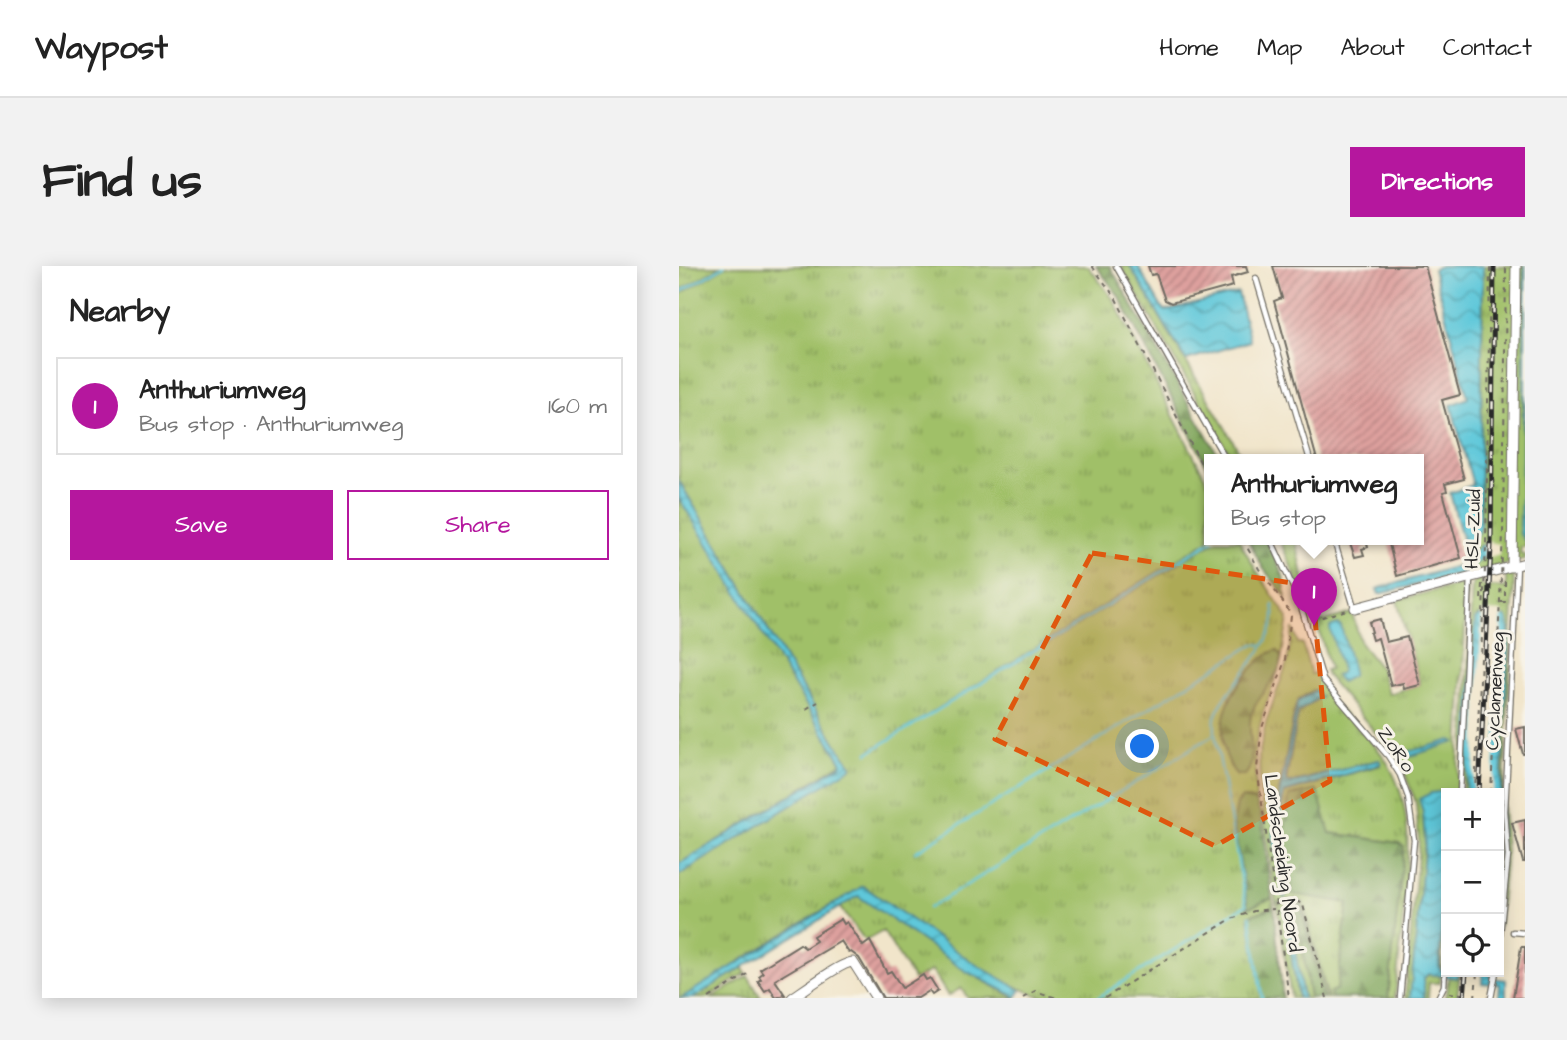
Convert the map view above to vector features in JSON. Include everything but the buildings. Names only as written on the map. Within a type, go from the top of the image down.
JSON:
[{"type":"street","name":"Cyclamenweg","points":[[1515,266],[1518,565]]},
{"type":"street","points":[[1355,608],[1518,565]]},
{"type":"street","points":[[792,998],[830,975],[837,967],[853,962],[876,998]]},
{"type":"lane","points":[[1116,266],[1223,454]]},
{"type":"lane","points":[[1256,278],[1308,454]]},
{"type":"lane","name":"ZoRo","points":[[1273,545],[1306,621],[1323,680],[1388,755],[1400,775],[1410,804],[1414,848],[1400,998]]},
{"type":"lane","points":[[1336,545],[1355,608]]},
{"type":"lane","name":"Cyclamenweg","points":[[1502,914],[1508,856],[1505,811],[1518,565]]},
{"type":"lane","points":[[1460,788],[1470,577]]},
{"type":"lane","points":[[1513,932],[1525,933]]},
{"type":"lane","points":[[1438,998],[1445,977]]},
{"type":"lane","points":[[1491,998],[1495,977]]},
{"type":"path","points":[[1092,266],[1115,297],[1204,469]]},
{"type":"path","name":"HSL-Zuid","points":[[1475,788],[1484,601],[1490,266]]},
{"type":"path","name":"HSL-Zuid","points":[[1491,788],[1501,602],[1506,266]]},
{"type":"path","points":[[1246,545],[1259,569],[1288,609],[1291,625],[1355,608]]},
{"type":"path","points":[[1482,585],[1481,601],[1484,601]]},
{"type":"path","points":[[1501,602],[1505,602],[1505,587]]},
{"type":"path","name":"Landscheiding Noord","points":[[1289,998],[1257,768],[1262,728],[1282,671],[1291,625]]},
{"type":"path","points":[[806,709],[818,702]]},
{"type":"path","points":[[1275,904],[1297,901],[1303,905],[1327,998]]},
{"type":"path","points":[[1105,998],[1231,919],[1254,911],[1275,908]]},
{"type":"path","points":[[709,998],[751,972]]},
{"type":"path","points":[[1461,998],[1463,977]]},
{"type":"path","points":[[1475,998],[1477,977]]},
{"type":"path","points":[[1023,998],[1035,991],[1057,998]]},
{"type":"path","points":[[1445,993],[1461,994]]},
{"type":"highlighted area","points":[[1092,553],[1312,586],[1330,781],[1215,846],[995,739]]},
{"type":"green space","points":[[679,266],[721,266],[679,291]]},
{"type":"green space","points":[[726,266],[1088,266],[1113,299],[1204,475],[1204,543],[867,753],[1209,545],[1242,545],[1288,618],[1282,656],[1277,650],[1247,674],[1231,697],[1223,723],[1225,749],[1236,775],[1253,708],[1279,669],[1263,713],[1255,748],[1256,801],[1245,798],[1242,871],[1247,908],[1272,898],[1274,907],[1249,916],[1262,998],[1045,998],[996,977],[973,963],[863,886],[902,926],[967,972],[1016,998],[968,998],[961,988],[948,996],[932,970],[914,980],[883,931],[865,941],[836,902],[738,962],[746,973],[706,998],[679,998],[679,875],[851,765],[679,481],[679,295]]},
{"type":"green space","points":[[1096,266],[1110,266],[1218,454],[1204,454],[1204,460],[1118,295]]},
{"type":"green space","points":[[1121,266],[1130,266],[1240,454],[1230,454]]},
{"type":"green space","points":[[1483,266],[1524,266],[1520,534],[1525,540],[1525,547],[1521,547],[1520,554],[1525,555],[1525,559],[1462,576],[1495,546],[1481,545],[1466,561],[1465,549],[1480,531]]},
{"type":"green space","points":[[679,497],[842,763],[679,864]]},
{"type":"green space","points":[[1251,545],[1268,545],[1283,575],[1286,597],[1263,568]]},
{"type":"green space","points":[[1282,545],[1297,545],[1305,586],[1323,603],[1316,612],[1309,610]]},
{"type":"green space","points":[[1506,572],[1513,574],[1514,584],[1504,788],[1509,626],[1507,618],[1485,614],[1477,616],[1466,788],[1462,788],[1472,587],[1474,582],[1481,578],[1481,586],[1506,588]]},
{"type":"green space","points":[[1467,583],[1457,788],[1441,788],[1441,792],[1420,799],[1425,843],[1410,998],[1405,998],[1419,843],[1416,803],[1405,774],[1393,753],[1327,676],[1325,670],[1330,669],[1317,623],[1352,613],[1361,644],[1381,669],[1388,694],[1420,684],[1397,600]]},
{"type":"green space","points":[[1293,628],[1298,643],[1302,643],[1311,674],[1316,673],[1327,694],[1383,756],[1400,792],[1405,810],[1408,848],[1395,998],[1388,998],[1404,848],[1399,843],[1330,833],[1348,903],[1337,990],[1330,992],[1332,998],[1328,998],[1303,902],[1295,899],[1276,903],[1260,791],[1259,755],[1266,722],[1287,663]],"holes":[[[1314,690],[1320,697],[1298,712],[1286,782],[1291,783],[1379,760],[1381,765],[1284,793],[1278,835],[1286,896],[1284,898],[1273,836],[1274,820],[1295,708],[1299,699]]]},
{"type":"green space","points":[[1277,650],[1282,656],[1277,672],[1251,715],[1252,755],[1249,769],[1245,775],[1236,775],[1228,761],[1222,733],[1227,706],[1251,669],[1266,655]]},
{"type":"green space","points":[[1317,790],[1330,833],[1399,843],[1404,847],[1388,998],[1332,998],[1330,992],[1337,989],[1348,903],[1292,894],[1284,833],[1289,796]]},
{"type":"green space","points":[[1242,798],[1256,801],[1261,815],[1272,898],[1248,908],[1233,824],[1237,804]]},
{"type":"green space","points":[[1504,822],[1506,853],[1504,874]]},
{"type":"green space","points":[[1297,902],[1302,905],[1326,998],[1323,998],[1299,904],[1296,905],[1310,998],[1303,998],[1284,909],[1298,998],[1291,998],[1277,904]]},
{"type":"green space","points":[[1300,904],[1323,998],[1310,998],[1296,905]]},
{"type":"green space","points":[[1274,907],[1283,998],[1262,998],[1249,916]]},
{"type":"green space","points":[[1441,927],[1441,971],[1439,969]]},
{"type":"green space","points":[[1429,974],[1441,975],[1440,983],[1429,983],[1428,998],[1424,998],[1424,978]]},
{"type":"green space","points":[[748,976],[761,998],[712,998]]},
{"type":"green space","points":[[1449,977],[1459,977],[1457,998],[1445,998]]},
{"type":"water","points":[[1130,266],[1138,266],[1166,311],[1238,293],[1250,341],[1186,360]]},
{"type":"water","points":[[1441,266],[1483,266],[1480,531],[1465,549],[1450,493],[1473,485],[1451,405],[1468,398],[1433,269]]},
{"type":"water","points":[[1525,266],[1524,540],[1520,534]]},
{"type":"water","points":[[679,481],[851,768],[679,875],[679,864],[842,763],[679,498]]},
{"type":"water","points":[[1481,545],[1496,546],[1466,572],[1379,594],[1377,589],[1461,565]]},
{"type":"water","points":[[1482,615],[1502,615],[1507,618],[1509,626],[1501,788],[1466,788],[1475,619]]},
{"type":"water","points":[[1337,624],[1341,626],[1353,671],[1352,676],[1341,682],[1336,676],[1342,671],[1330,629]]},
{"type":"water","points":[[1315,690],[1320,697],[1298,712],[1286,782],[1291,783],[1379,760],[1381,764],[1284,793],[1278,831],[1286,896],[1284,898],[1273,836],[1274,820],[1297,702]]},
{"type":"water","points":[[1451,740],[1455,742],[1408,757],[1402,756],[1404,753]]},
{"type":"water","points":[[1441,792],[1441,976],[1428,974],[1424,978],[1424,998],[1410,998],[1425,843],[1423,812],[1419,799]]},
{"type":"water","points":[[863,886],[975,964],[1021,990],[1016,997],[967,972],[858,896],[693,998],[681,998]]},
{"type":"water","points":[[1287,907],[1303,998],[1298,998],[1284,909]]},
{"type":"water","points":[[1483,977],[1506,980],[1506,998],[1499,998],[1500,984],[1482,983]]},
{"type":"pier","points":[[1484,541],[1499,544],[1499,554],[1484,559]]},
{"type":"pier","points":[[1482,611],[1502,612],[1493,788],[1473,788]]},
{"type":"waterway","points":[[679,293],[724,266]]},
{"type":"waterway","points":[[868,753],[1205,545]]},
{"type":"waterway","points":[[1097,998],[1246,905],[1215,734],[1215,719],[1221,704],[1270,633],[1274,619],[1273,605]]},
{"type":"waterway","points":[[915,852],[1254,644],[1262,645]]},
{"type":"waterway","points":[[929,908],[1215,734]]},
{"type":"waterway","points":[[1250,916],[1262,998]]},
{"type":"railway","points":[[1479,788],[1491,546],[1494,266]]},
{"type":"railway","points":[[1464,998],[1466,977]]},
{"type":"place","name":"Anthuriumweg","points":[[1314,626]]}]
